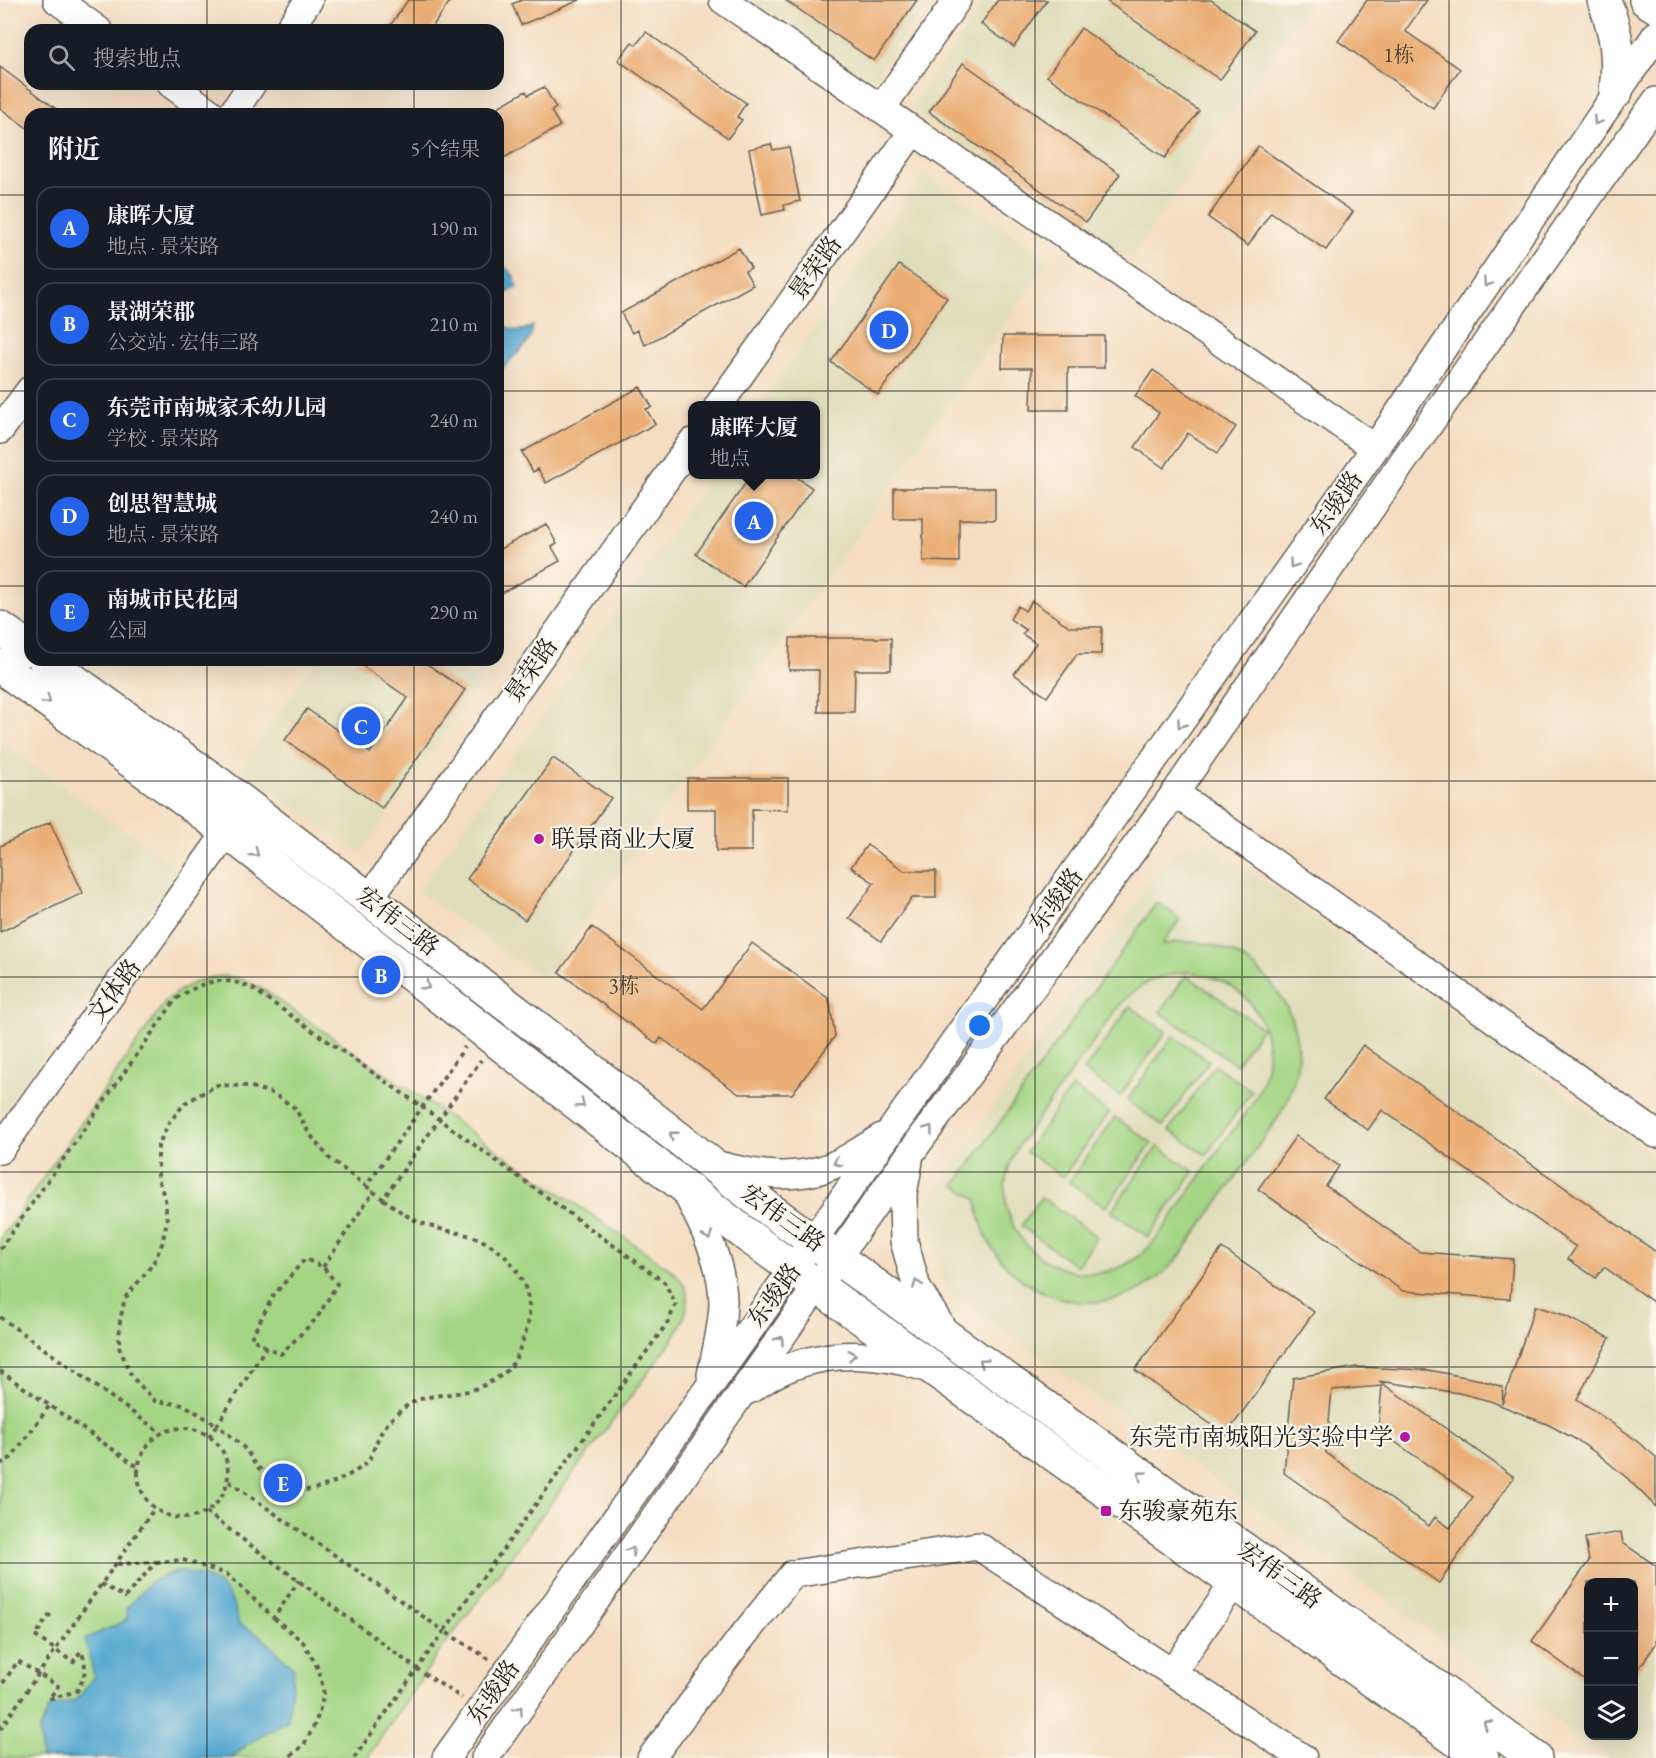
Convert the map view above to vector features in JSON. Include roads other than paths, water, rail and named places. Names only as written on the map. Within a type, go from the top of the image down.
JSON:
[{"type":"main road","points":[[1604,0],[1617,45],[1619,69],[1616,92]]},
{"type":"main road","points":[[1646,0],[1656,6]]},
{"type":"main road","points":[[0,628],[24,646]]},
{"type":"main road","name":"宏伟三路","points":[[0,666],[227,832],[805,1277],[1482,1758]]},
{"type":"main road","name":"宏伟三路","points":[[53,666],[220,785],[770,1210],[1535,1758]]},
{"type":"street","points":[[57,0],[90,24]]},
{"type":"street","points":[[292,24],[309,0]]},
{"type":"street","points":[[723,0],[1375,448]]},
{"type":"street","points":[[881,109],[957,0]]},
{"type":"street","name":"东骏路","points":[[825,1249],[888,1134],[1143,778],[1375,448],[1656,35]]},
{"type":"street","points":[[179,90],[204,108]]},
{"type":"street","points":[[236,108],[248,90]]},
{"type":"street","name":"东骏路","points":[[447,1758],[708,1387],[805,1277],[825,1249],[910,1154],[1175,793],[1402,463],[1656,102]]},
{"type":"street","name":"景荣路","points":[[721,401],[913,130]]},
{"type":"street","points":[[0,430],[24,398]]},
{"type":"street","name":"景荣路","points":[[369,899],[688,449]]},
{"type":"street","points":[[1175,793],[1656,1134]]},
{"type":"street","name":"文体路","points":[[0,1150],[227,832]]},
{"type":"street","points":[[710,1163],[750,1173],[781,1175],[820,1170],[888,1134]]},
{"type":"street","points":[[910,1154],[903,1194],[904,1241],[917,1288],[946,1335]]},
{"type":"street","points":[[682,1184],[704,1227],[716,1258],[723,1301],[719,1338],[708,1387]]},
{"type":"street","name":"东骏路","points":[[485,1758],[740,1396],[805,1277]]},
{"type":"street","points":[[740,1396],[777,1372],[816,1360],[858,1354],[896,1359],[935,1371]]},
{"type":"street","points":[[651,1758],[738,1642],[793,1574],[978,1546],[1303,1758]]},
{"type":"street","points":[[1172,1673],[1234,1582]]},
{"type":"water","points":[[504,267],[512,273],[517,288],[504,294]]},
{"type":"water","points":[[504,325],[512,330],[522,330],[533,326],[531,335],[523,348],[504,367]]},
{"type":"water","points":[[176,1571],[200,1576],[219,1585],[231,1600],[239,1624],[260,1635],[294,1668],[288,1720],[248,1744],[232,1758],[42,1758],[39,1731],[49,1708],[78,1699],[94,1676],[85,1639],[127,1620],[126,1609],[150,1582]]},
{"type":"place","name":"创思智慧城","points":[[889,330]]},
{"type":"place","name":"康晖大厦","points":[[754,521]]},
{"type":"place","name":"东莞市南城家禾幼儿园","points":[[361,726]]},
{"type":"place","name":"联景商业大厦","points":[[539,839]]},
{"type":"place","name":"景湖荣郡","points":[[381,975]]},
{"type":"place","name":"东莞市南城阳光实验中学","points":[[1405,1437]]},
{"type":"place","name":"南城市民花园","points":[[283,1483]]},
{"type":"place","name":"东骏豪苑东","points":[[1106,1511]]}]
